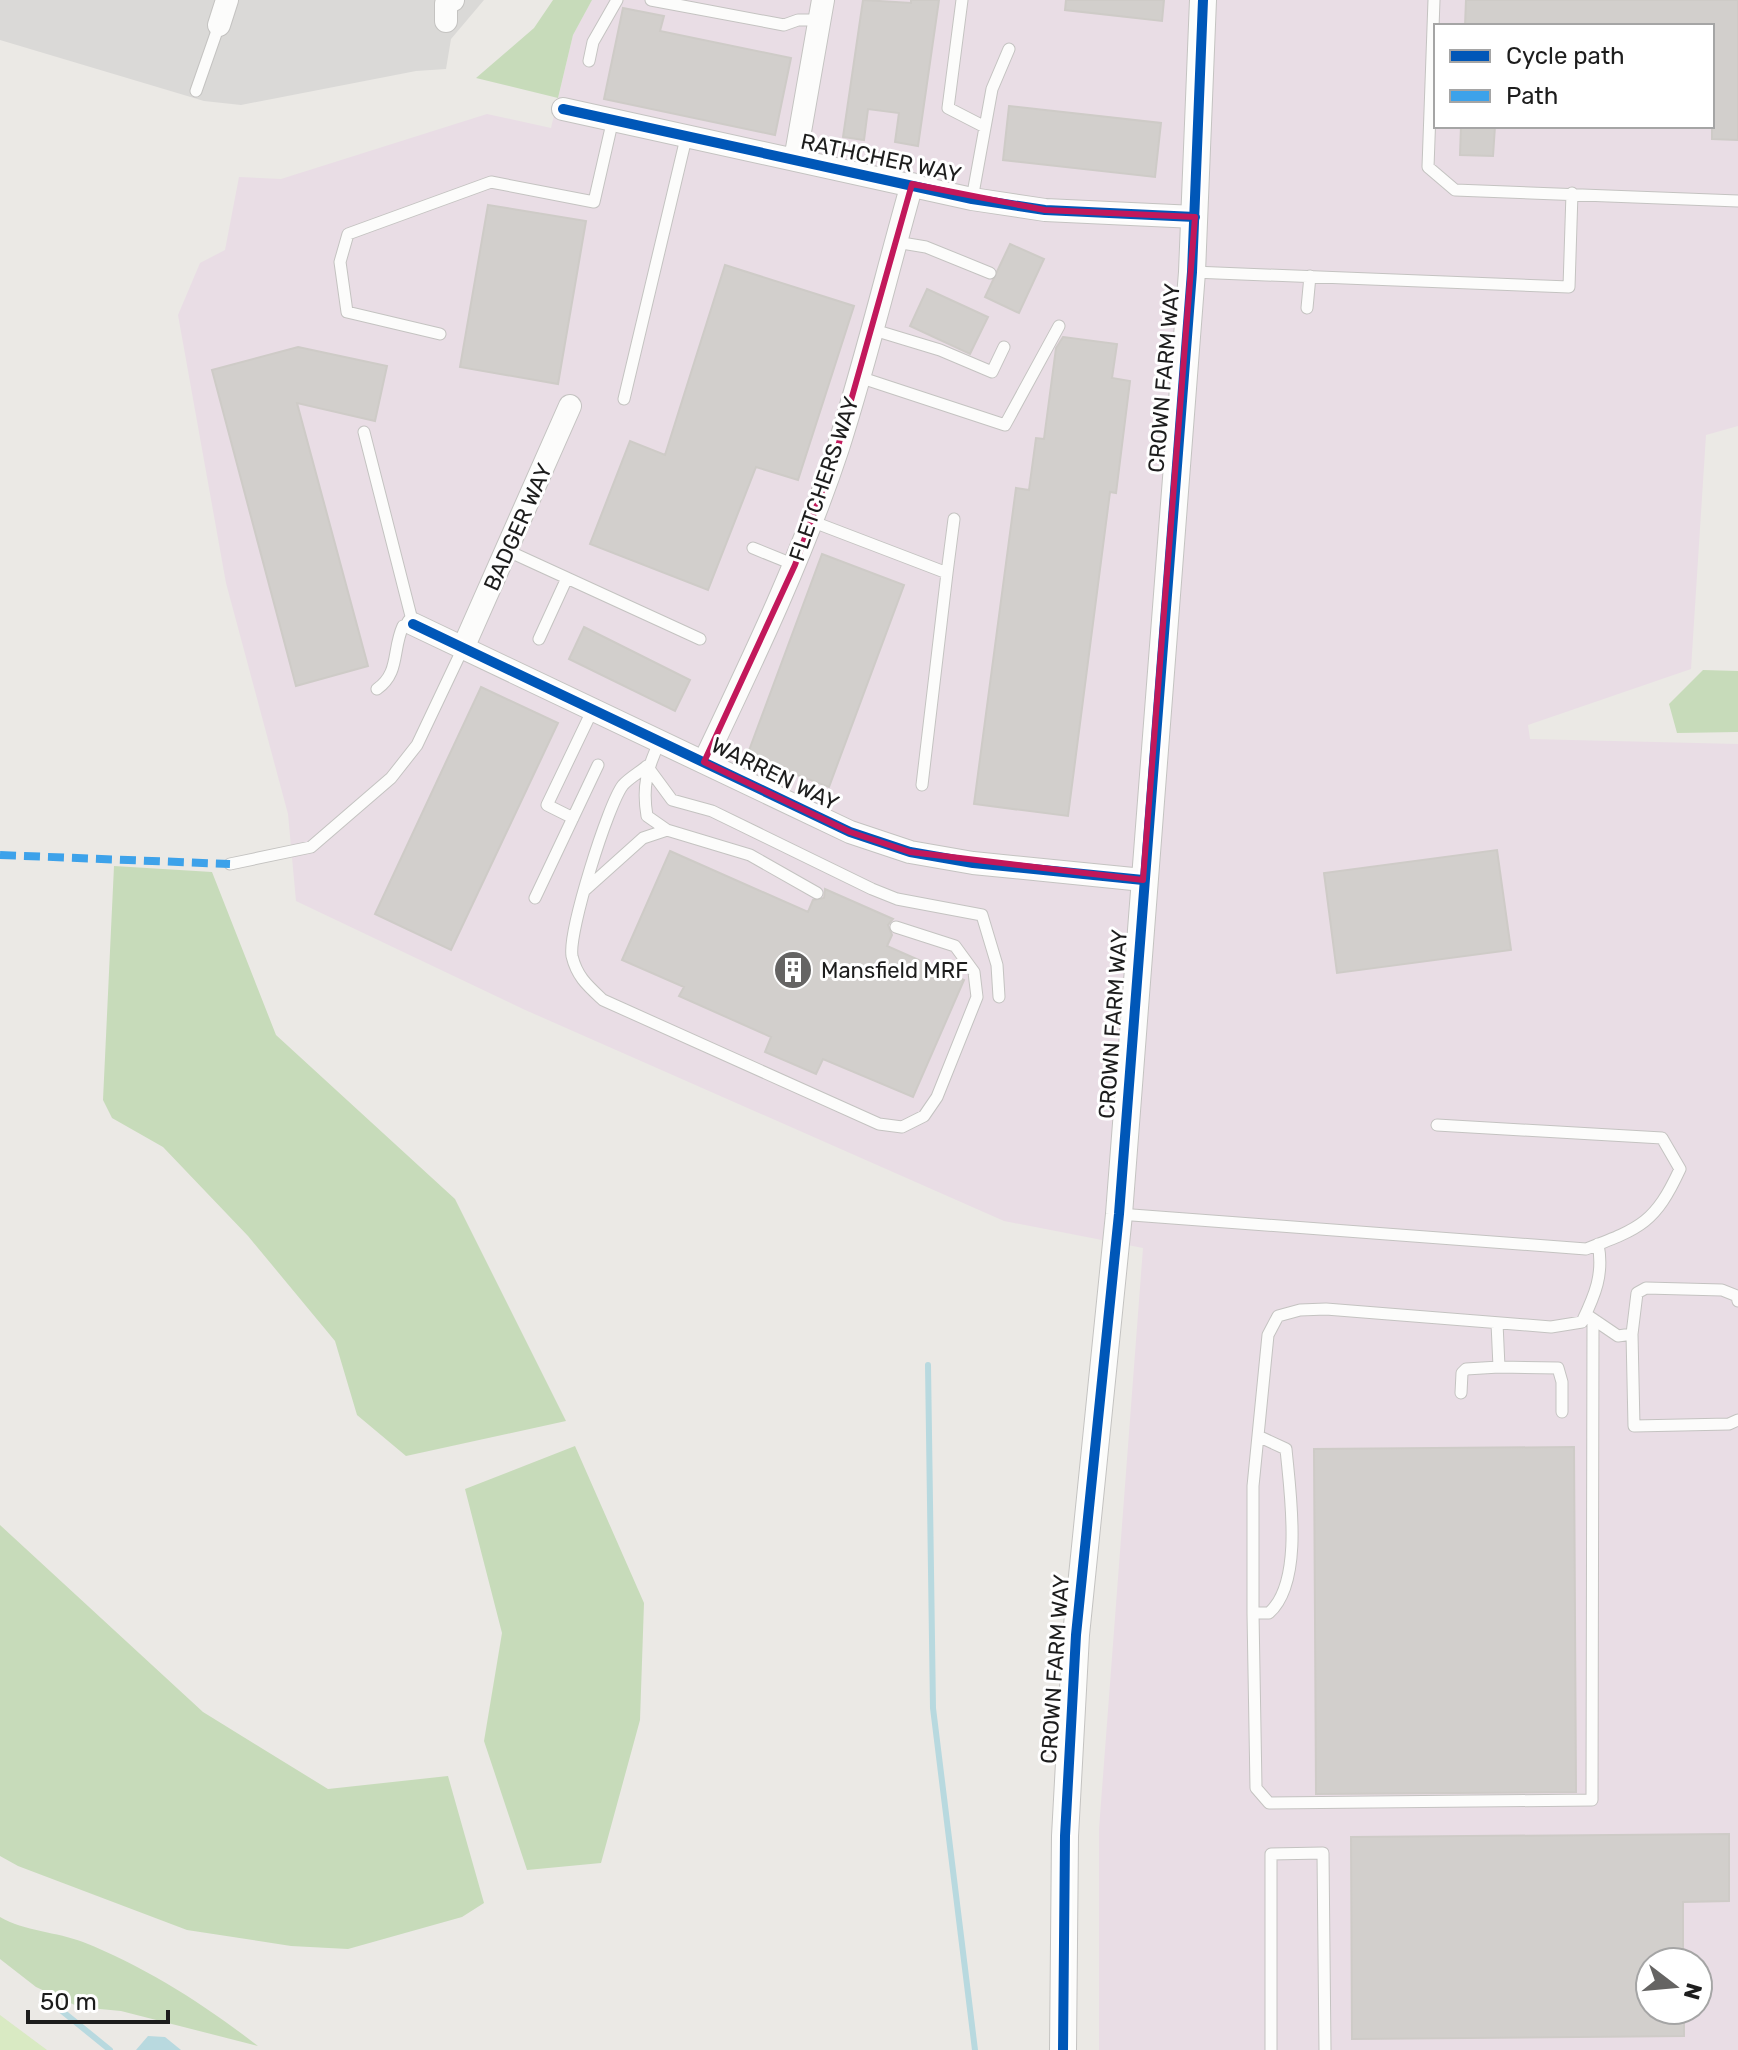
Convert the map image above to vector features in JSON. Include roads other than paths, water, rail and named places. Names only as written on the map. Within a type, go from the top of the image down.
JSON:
[{"type":"street","points":[[219,25],[227,0]]},
{"type":"street","name":"CROWN FARM WAY","points":[[1063,2050],[1065,1836],[1074,1664],[1119,1214],[1192,272],[1203,0]]},
{"type":"street","points":[[795,160],[822,10]]},
{"type":"street","name":"RATHCHER WAY","points":[[563,109],[972,199],[1045,210],[1195,217]]},
{"type":"street","name":"FLETCHERS WAY","points":[[704,762],[795,565],[811,521],[874,330],[912,184]]},
{"type":"street","name":"BADGER WAY","points":[[463,648],[570,406]]},
{"type":"street","name":"WARREN WAY","points":[[413,624],[850,832],[910,852],[973,863],[1143,880]]},
{"type":"lane","points":[[589,61],[593,42],[617,0]]},
{"type":"lane","points":[[651,0],[784,25],[822,10]]},
{"type":"lane","points":[[962,0],[948,108],[985,127]]},
{"type":"lane","points":[[1434,0],[1428,167],[1455,190],[1738,201]]},
{"type":"lane","points":[[196,91],[219,25]]},
{"type":"lane","points":[[972,199],[992,89],[1009,49]]},
{"type":"lane","points":[[440,334],[347,312],[340,262],[348,234],[491,182],[594,202],[613,119]]},
{"type":"lane","points":[[624,399],[687,134]]},
{"type":"lane","points":[[1192,272],[1569,287],[1572,193]]},
{"type":"lane","points":[[896,242],[926,247],[990,273]]},
{"type":"lane","points":[[1307,308],[1310,276]]},
{"type":"lane","points":[[859,377],[1005,425],[1059,326]]},
{"type":"lane","points":[[874,330],[940,350],[992,372],[1004,347]]},
{"type":"lane","points":[[364,432],[413,624],[403,626],[394,653],[395,666],[388,681],[377,689]]},
{"type":"lane","points":[[922,785],[954,519]]},
{"type":"lane","points":[[811,521],[947,573]]},
{"type":"lane","points":[[753,548],[795,565]]},
{"type":"lane","points":[[508,551],[700,639]]},
{"type":"lane","points":[[539,639],[567,578]]},
{"type":"lane","points":[[230,864],[311,847],[391,778],[417,745],[463,648]]},
{"type":"lane","points":[[573,818],[547,805],[593,709]]},
{"type":"lane","points":[[660,741],[647,766],[643,793],[647,816],[667,830],[750,855],[817,893]]},
{"type":"lane","points":[[535,898],[598,765]]},
{"type":"lane","points":[[647,766],[622,786],[582,892],[571,933],[572,954],[580,979],[603,1000],[879,1124],[902,1127],[924,1116],[937,1097],[977,997],[974,972],[955,946],[896,927]]},
{"type":"lane","points":[[647,766],[672,800],[712,811],[872,889],[897,899],[982,915],[994,954],[999,997]]},
{"type":"lane","points":[[582,892],[643,838],[667,830]]},
{"type":"lane","points":[[1119,1214],[1586,1249],[1629,1233],[1664,1205],[1680,1169],[1662,1138],[1437,1125]]},
{"type":"lane","points":[[1589,1317],[1582,1322],[1551,1327],[1326,1309],[1300,1310],[1278,1316],[1268,1335],[1253,1486],[1256,1788],[1269,1803],[1592,1800],[1589,1317],[1603,1265],[1598,1244]]},
{"type":"lane","points":[[1738,1301],[1737,1296],[1722,1290],[1646,1288],[1637,1293],[1632,1334],[1634,1426],[1729,1424],[1738,1420]]},
{"type":"lane","points":[[1589,1317],[1618,1336],[1632,1334]]},
{"type":"lane","points":[[1497,1323],[1499,1367]]},
{"type":"lane","points":[[1461,1393],[1462,1373],[1466,1369],[1558,1368],[1562,1382],[1562,1412]]},
{"type":"lane","points":[[1253,1613],[1269,1613],[1281,1603],[1290,1577],[1286,1449],[1258,1436]]},
{"type":"lane","points":[[1271,2050],[1271,1854],[1323,1853],[1325,2050]]},
{"type":"water","points":[[148,2036],[165,2037],[181,2050],[136,2050]]},
{"type":"waterway","points":[[928,1365],[933,1708],[975,2050]]},
{"type":"waterway","points":[[57,2007],[110,2050]]},
{"type":"place","name":"Mansfield MRF","points":[[793,970]]}]
